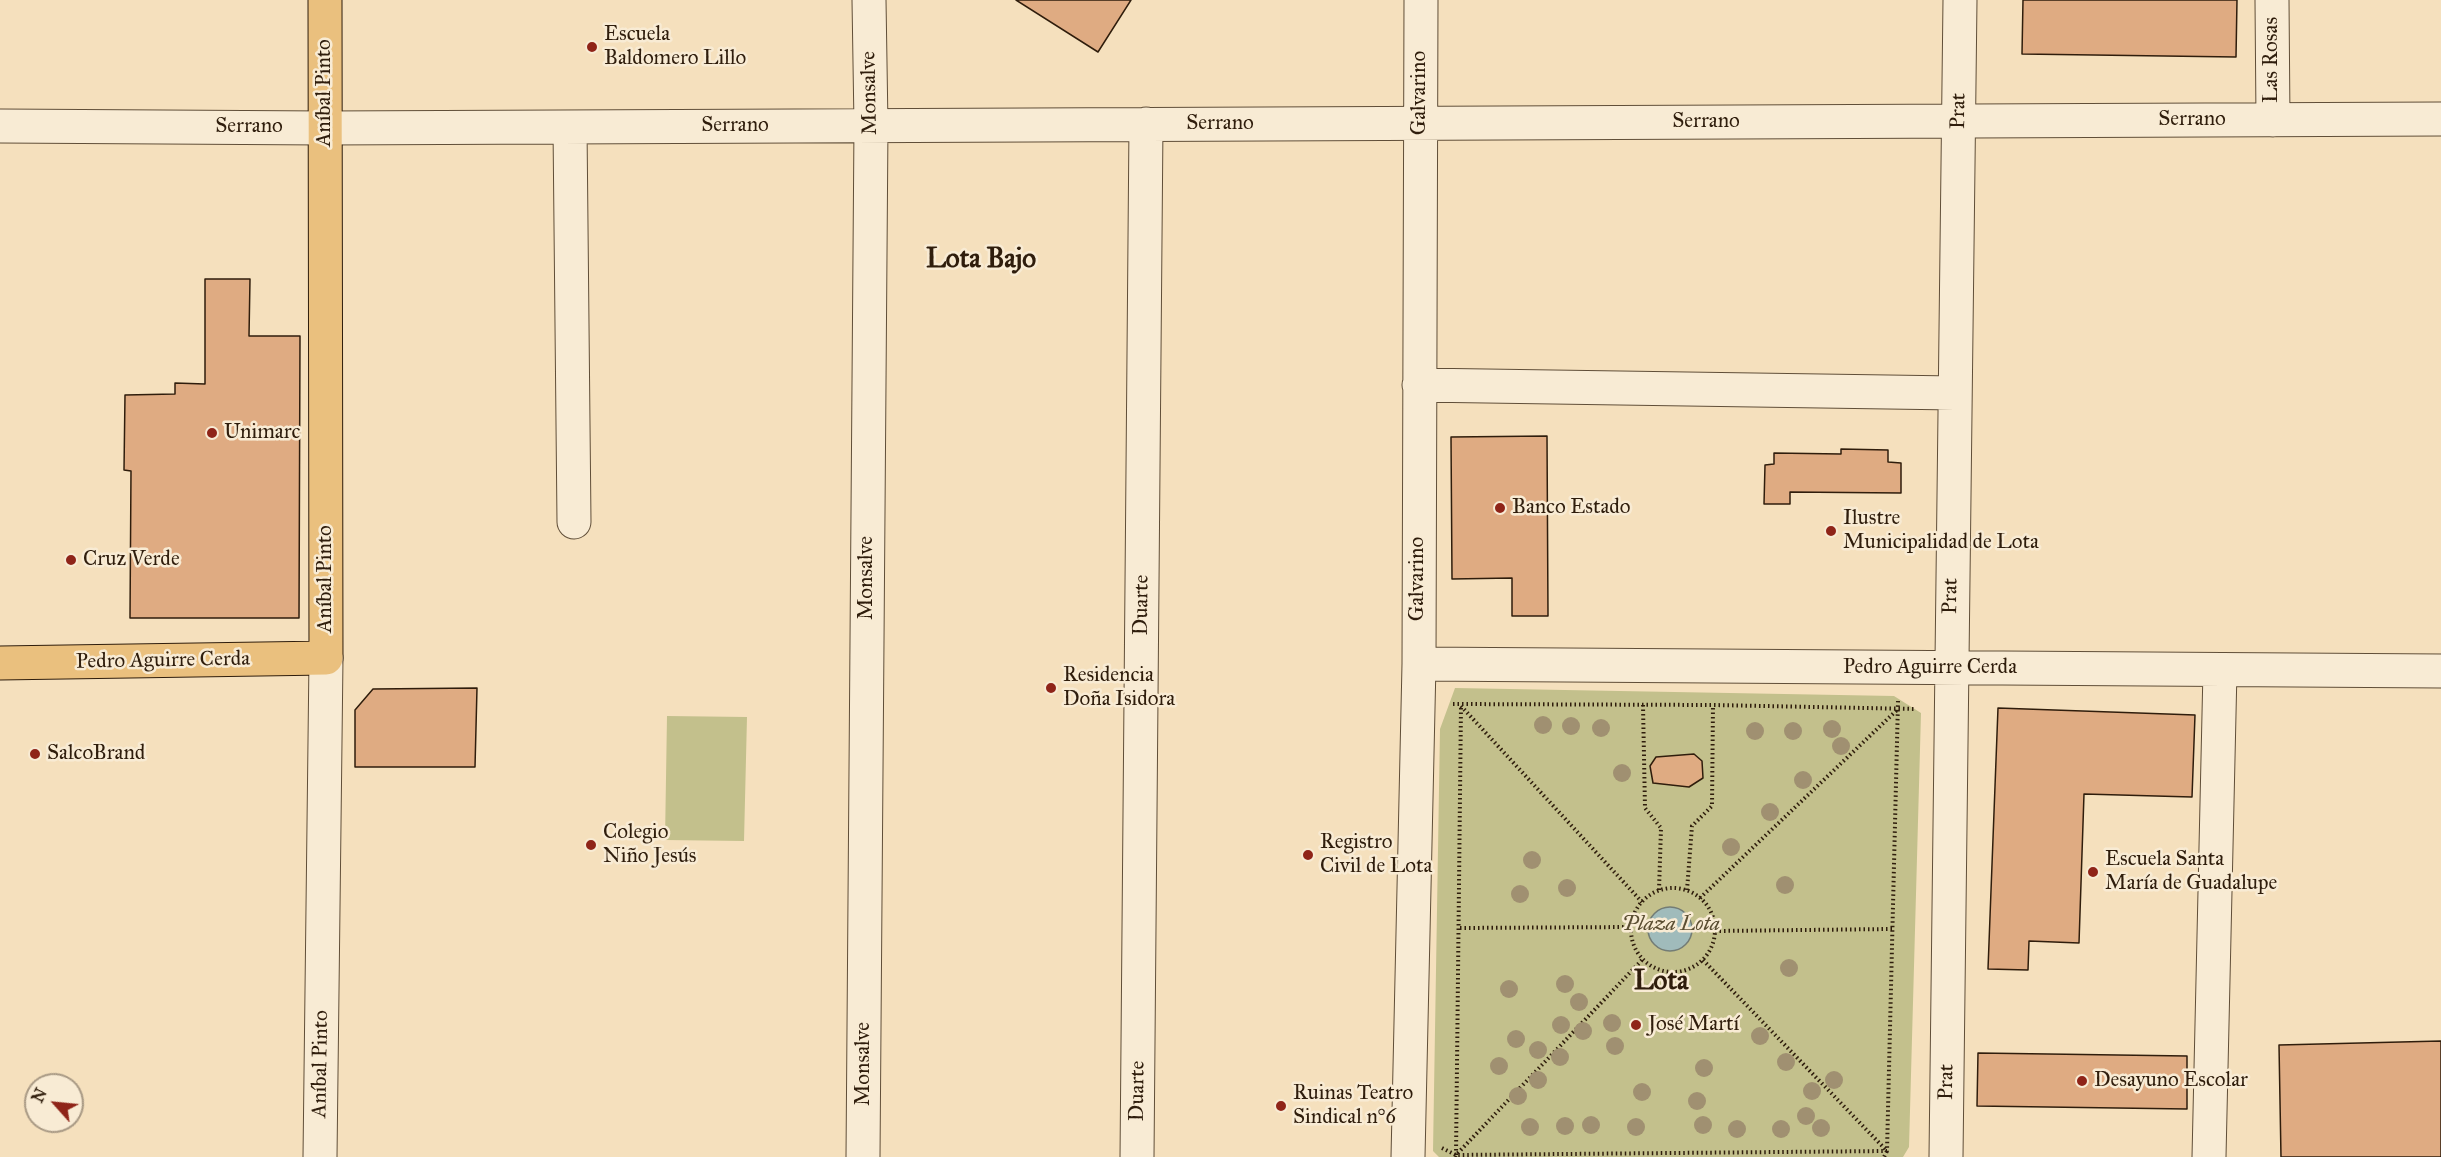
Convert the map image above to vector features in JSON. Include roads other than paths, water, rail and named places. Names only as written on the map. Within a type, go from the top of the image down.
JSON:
[{"type":"main road","name":"Aníbal Pinto","points":[[325,0],[326,658]]},
{"type":"main road","name":"Pedro Aguirre Cerda","points":[[0,663],[326,658]]},
{"type":"street","name":"Monsalve","points":[[863,1157],[872,124],[869,0]]},
{"type":"street","name":"Galvarino","points":[[1408,1145],[1429,674],[1419,385],[1420,0]]},
{"type":"street","name":"Prat","points":[[1946,1157],[1960,0]]},
{"type":"street","name":"Las Rosas","points":[[2272,0],[2273,120]]},
{"type":"street","name":"Serrano","points":[[0,126],[326,128],[2441,119]]},
{"type":"street","name":"Duarte","points":[[1137,1157],[1146,124]]},
{"type":"street","points":[[570,127],[574,522]]},
{"type":"street","points":[[1419,385],[1955,393]]},
{"type":"street","name":"Aníbal Pinto","points":[[320,1157],[326,658]]},
{"type":"street","name":"Pedro Aguirre Cerda","points":[[1429,674],[1899,668],[2441,671]]},
{"type":"street","points":[[2209,1157],[2220,670]]},
{"type":"water","points":[[1670,907],[1679,908],[1686,913],[1691,920],[1691,938],[1686,945],[1679,950],[1670,951],[1661,950],[1654,945],[1649,938],[1648,929],[1649,920],[1654,913],[1661,908]]},
{"type":"place","name":"Escuela Baldomero Lillo","points":[[592,47]]},
{"type":"place","name":"Unimarc","points":[[212,433]]},
{"type":"place","name":"Banco Estado","points":[[1500,508]]},
{"type":"place","name":"Ilustre Municipalidad de Lota","points":[[1831,531]]},
{"type":"place","name":"Cruz Verde","points":[[71,560]]},
{"type":"place","name":"Residencia Doña Isidora","points":[[1051,688]]},
{"type":"place","name":"SalcoBrand","points":[[35,754]]},
{"type":"place","name":"Colegio Niño Jesús","points":[[591,845]]},
{"type":"place","name":"Registro Civil de Lota","points":[[1308,855]]},
{"type":"place","name":"Escuela Santa María de Guadalupe","points":[[2093,872]]},
{"type":"place","name":"José Martí","points":[[1636,1025]]},
{"type":"place","name":"Desayuno Escolar","points":[[2082,1081]]},
{"type":"place","name":"Ruinas Teatro Sindical n°6","points":[[1281,1106]]},
{"type":"district","name":"Lota Bajo","points":[[981,260]]},
{"type":"district","name":"Lota","points":[[1661,982]]},
{"type":"park label","name":"Plaza Lota","points":[[1671,925]]}]
